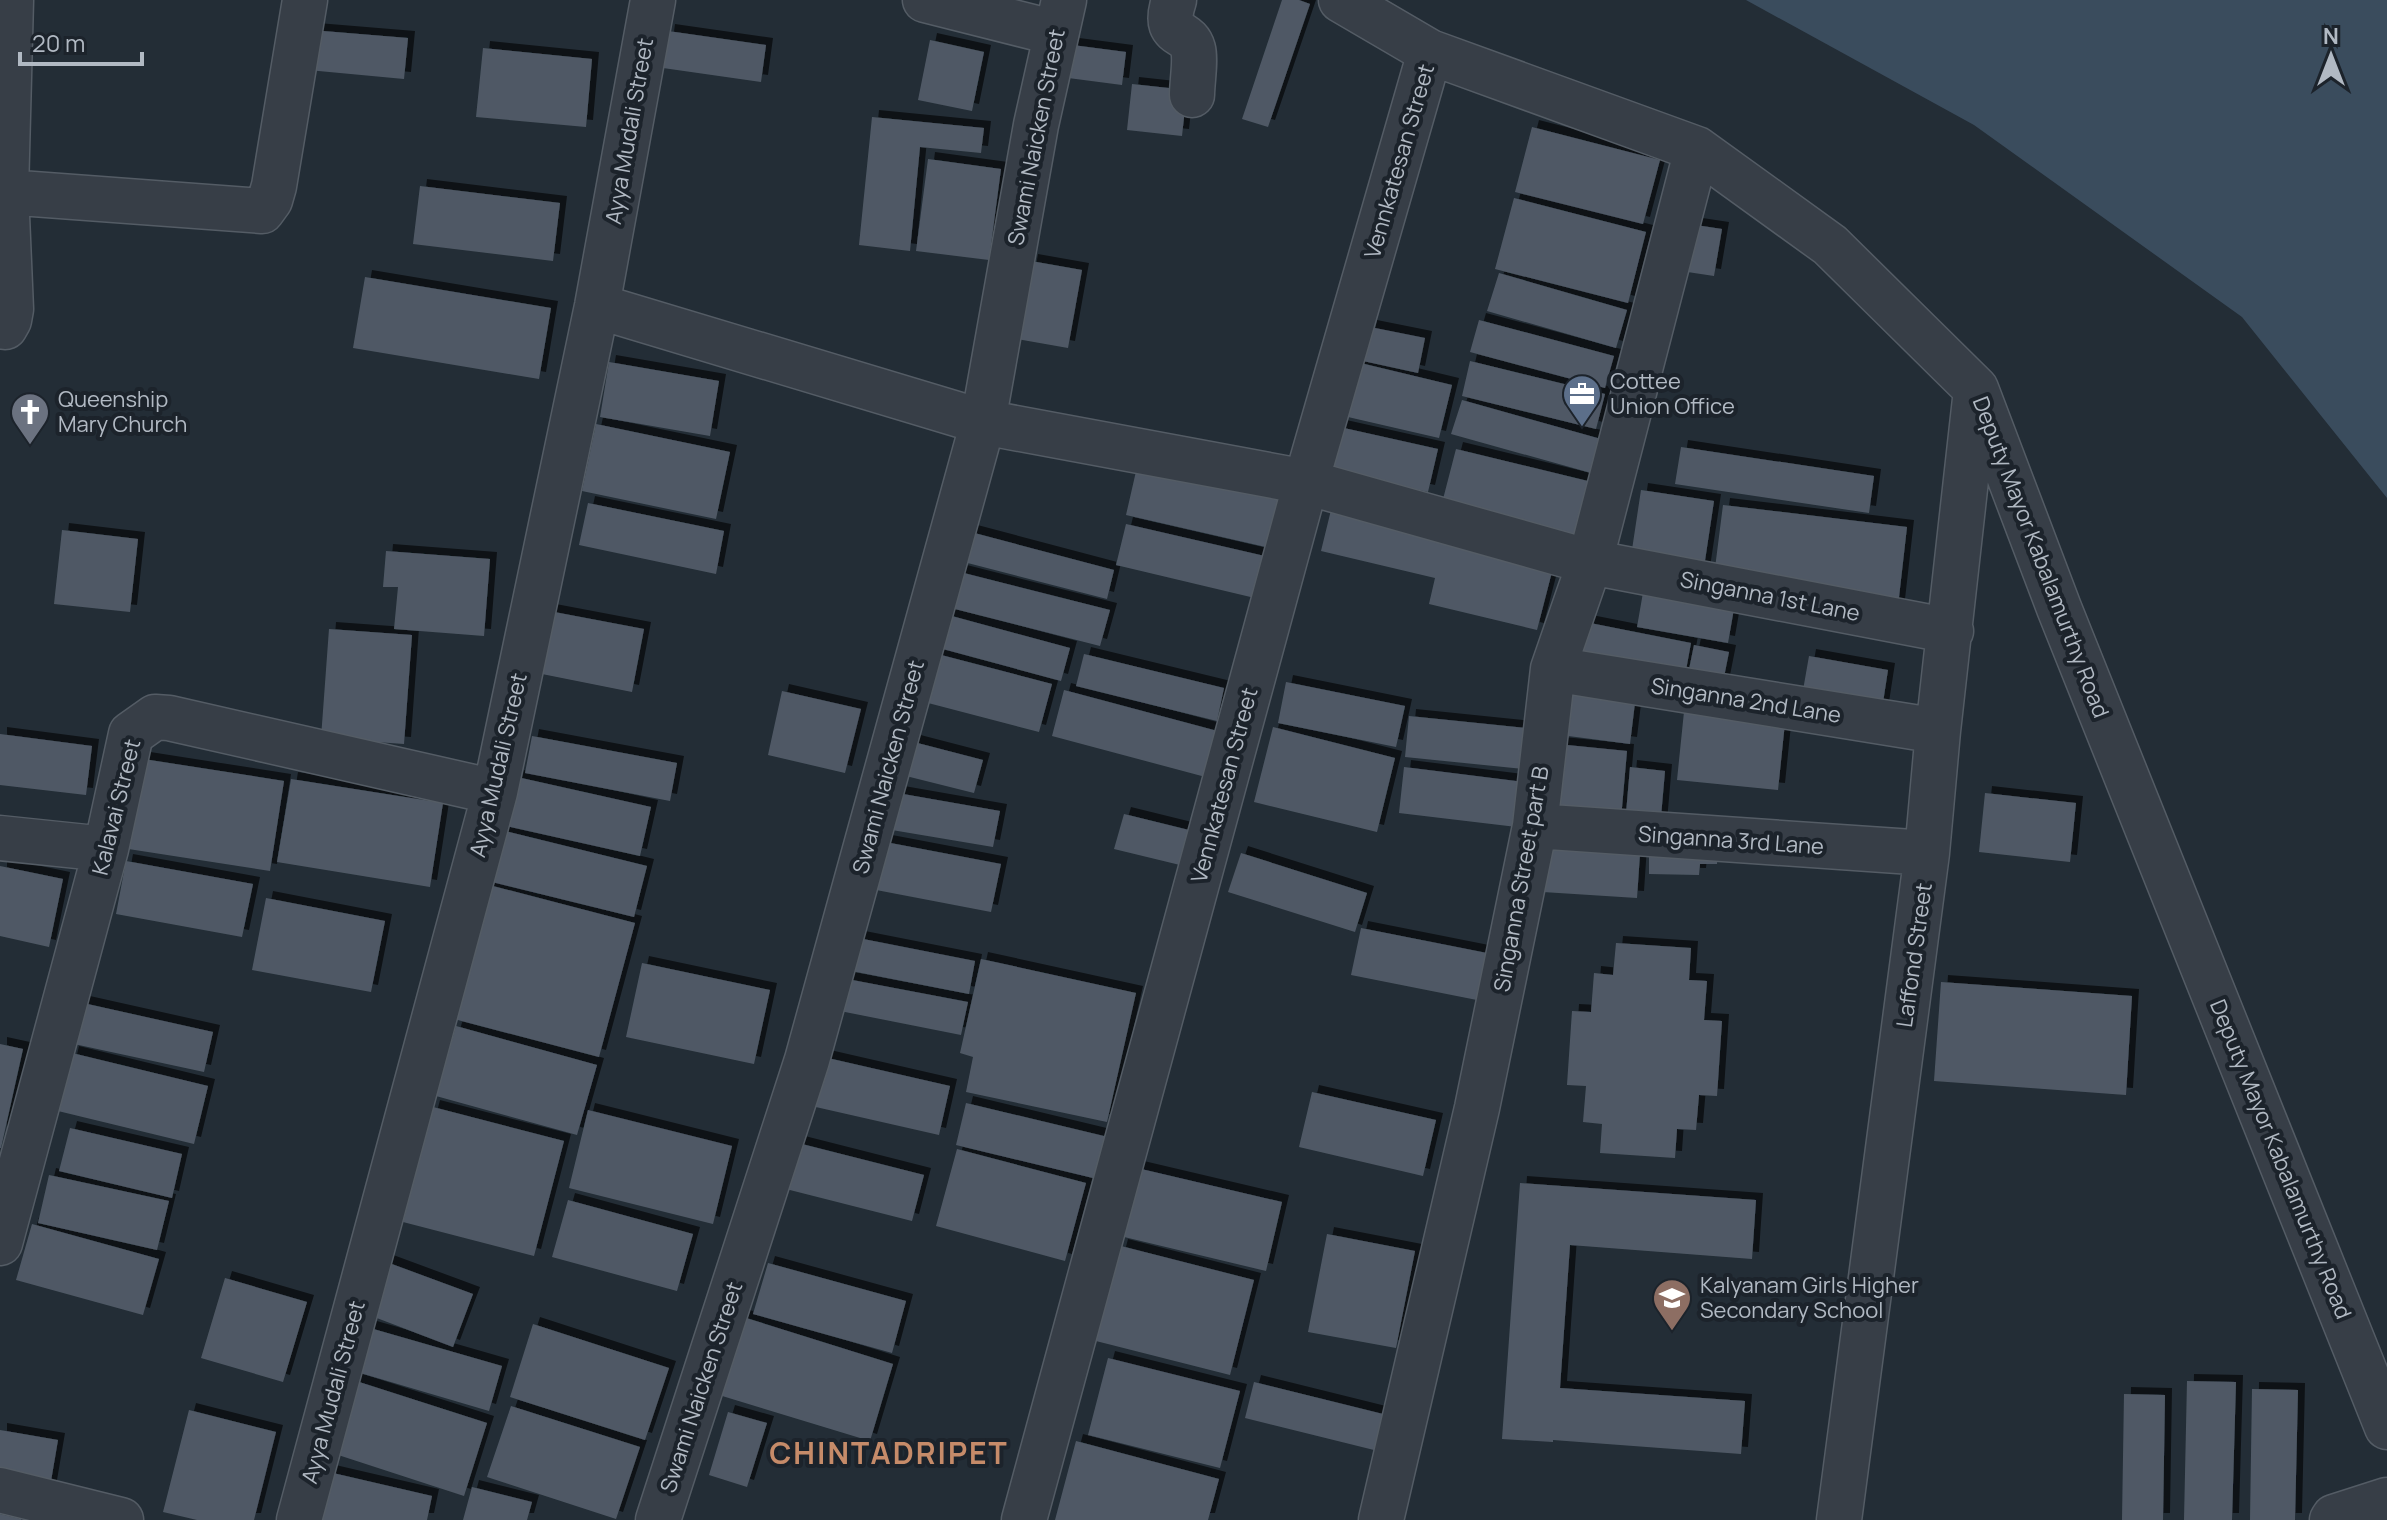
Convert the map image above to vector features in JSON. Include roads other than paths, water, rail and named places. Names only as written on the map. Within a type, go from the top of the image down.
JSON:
[{"type":"street","points":[[2,326],[9,320],[11,309],[6,192],[11,0]]},
{"type":"street","points":[[6,192],[262,211],[270,200],[274,186],[305,0]]},
{"type":"street","name":"Ayya Mudali Street","points":[[299,1520],[495,792],[597,306],[653,0]]},
{"type":"street","points":[[925,0],[1060,16]]},
{"type":"street","points":[[1174,0],[1171,24],[1193,49],[1192,95]]},
{"type":"street","name":"Deputy Mayor Kabalamurthy Road","points":[[1341,0],[1430,52],[1697,149],[1830,245],[1976,389],[2064,621],[2387,1427]]},
{"type":"street","name":"Swami Naicken Street","points":[[658,1520],[807,1060],[983,422],[1036,125],[1060,16]]},
{"type":"street","name":"Vennkatesan Street","points":[[1024,1520],[1306,482],[1430,52]]},
{"type":"street","name":"Singanna Street part B","points":[[1381,1520],[1477,1108],[1535,826],[1553,669],[1590,562],[1697,149]]},
{"type":"street","name":"Singanna 1st Lane","points":[[597,306],[983,422],[1306,482],[1590,562],[1951,631]]},
{"type":"street","name":"Laffond Street","points":[[1839,1520],[1927,853],[1976,389]]},
{"type":"street","name":"Singanna 2nd Lane","points":[[1553,669],[1938,731]]},
{"type":"street","name":"Kalavai Street","points":[[0,1243],[9,1175],[106,849],[131,734],[155,717],[169,718],[495,792]]},
{"type":"street","name":"Singanna 3rd Lane","points":[[1535,826],[1927,853]]},
{"type":"street","points":[[0,838],[106,849]]},
{"type":"street","points":[[0,1490],[121,1520]]},
{"type":"street","points":[[2332,1520],[2387,1500]]},
{"type":"water","points":[[1746,0],[2387,0],[2387,498],[2242,317],[1974,125]]},
{"type":"place","name":"Cottee Union Office","points":[[1582,428]]},
{"type":"place","name":"Queenship Mary Church","points":[[30,446]]},
{"type":"place","name":"Kalyanam Girls Higher Secondary School","points":[[1672,1332]]},
{"type":"district","name":"CHINTADRIPET","points":[[889,1454]]}]
